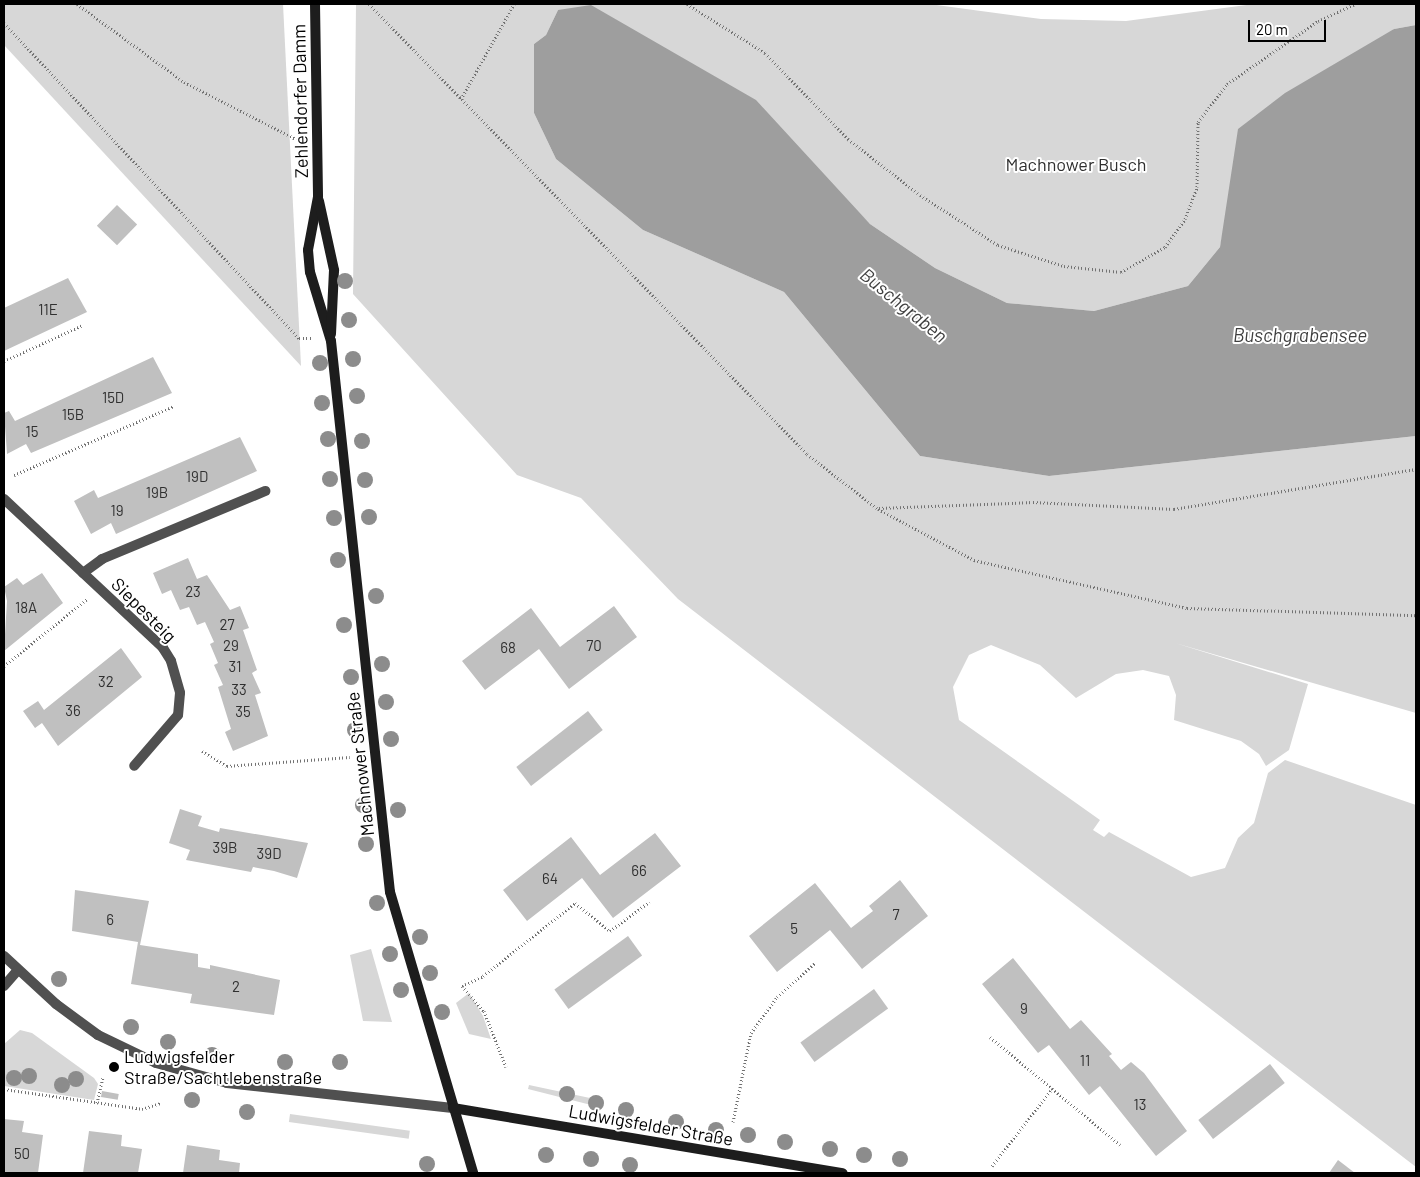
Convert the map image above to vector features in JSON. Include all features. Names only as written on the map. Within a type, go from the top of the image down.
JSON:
[{"type":"main road","name":"Zehlendorfer Damm","points":[[309,260],[318,197],[315,4]]},
{"type":"main road","name":"Zehlendorfer Damm","points":[[318,197],[333,258]]},
{"type":"main road","name":"Machnower Straße","points":[[333,258],[331,341],[390,892],[473,1173]]},
{"type":"main road","name":"Machnower Straße","points":[[309,260],[331,341]]},
{"type":"main road","name":"Ludwigsfelder Straße","points":[[453,1108],[843,1173]]},
{"type":"street","points":[[82,573],[102,559],[265,491]]},
{"type":"street","name":"Siepesteig","points":[[4,499],[163,648],[176,675],[180,692],[176,720],[134,766]]},
{"type":"street","points":[[4,956],[18,970],[98,1035],[191,1074],[227,1083],[453,1108]]},
{"type":"street","points":[[4,986],[18,970]]},
{"type":"path","points":[[77,4],[184,82],[296,139]]},
{"type":"path","points":[[369,4],[807,454],[878,508],[974,560],[1187,608],[1416,615]]},
{"type":"path","points":[[461,99],[514,4]]},
{"type":"path","points":[[687,4],[765,53],[807,92],[848,139],[920,195],[998,245],[1064,266],[1121,272],[1165,247],[1185,219],[1197,187],[1198,122],[1227,84],[1318,21],[1355,4]]},
{"type":"path","points":[[4,23],[299,338],[306,338]]},
{"type":"path","points":[[4,361],[83,325]]},
{"type":"path","points":[[14,475],[174,406]]},
{"type":"path","points":[[878,508],[1033,502],[1174,509],[1416,470]]},
{"type":"path","points":[[4,666],[87,600]]},
{"type":"path","points":[[202,751],[227,766],[350,757]]},
{"type":"path","points":[[506,1067],[484,1011],[462,986],[483,976],[575,903],[610,931],[649,902]]},
{"type":"path","points":[[734,1122],[751,1033],[778,997],[816,962]]},
{"type":"path","points":[[990,1037],[1120,1145]]},
{"type":"path","points":[[97,1103],[103,1078]]},
{"type":"path","points":[[992,1166],[1052,1088]]},
{"type":"path","points":[[4,1089],[142,1109],[160,1104]]},
{"type":"green space","points":[[4,4],[283,4],[301,366],[4,45]]},
{"type":"green space","name":"Machnower Busch","points":[[356,4],[929,4],[1041,19],[1126,21],[1254,4],[1416,4],[1416,25],[1394,29],[1230,198],[1220,247],[1188,286],[1094,311],[1007,303],[935,268],[870,224],[831,185],[558,10],[546,35],[534,44],[534,113],[556,159],[643,230],[784,292],[920,456],[1049,476],[1416,436],[1416,713],[1175,643],[1308,684],[1289,750],[1266,766],[1259,754],[1241,741],[1174,720],[1176,695],[1169,676],[1143,670],[1116,674],[1076,698],[1040,665],[991,645],[969,655],[953,687],[959,720],[1100,820],[1093,830],[1104,837],[1109,832],[1191,877],[1225,868],[1238,838],[1254,823],[1268,773],[1285,760],[1416,805],[1416,1167],[678,599],[581,498],[517,475],[353,294]]},
{"type":"green space","points":[[371,949],[392,1022],[363,1021],[350,955]]},
{"type":"green space","points":[[469,993],[483,1016],[491,1039],[469,1034],[456,1003]]},
{"type":"green space","points":[[20,1030],[32,1033],[94,1078],[98,1084],[94,1100],[4,1086],[4,1044]]},
{"type":"green space","points":[[529,1085],[604,1101],[603,1108],[528,1089]]},
{"type":"green space","points":[[290,1114],[410,1131],[409,1139],[289,1122]]},
{"type":"water","name":"Buschgrabensee","points":[[591,5],[756,100],[870,224],[935,268],[1007,303],[1094,311],[1188,286],[1220,247],[1238,129],[1285,93],[1394,29],[1416,25],[1416,436],[1049,476],[920,456],[784,292],[643,230],[556,159],[534,113],[534,44],[546,35],[558,10]]},
{"type":"building","points":[[117,205],[137,224],[117,245],[97,226]]},
{"type":"building","points":[[68,278],[87,312],[4,351],[4,308]]},
{"type":"building","points":[[153,357],[172,393],[31,453],[26,444],[7,454],[4,413],[9,411],[15,421]]},
{"type":"building","points":[[240,437],[257,471],[116,534],[111,523],[91,534],[74,501],[94,490],[98,498]]},
{"type":"building","points":[[188,558],[197,579],[207,575],[230,610],[240,606],[249,628],[243,630],[257,670],[252,673],[261,693],[255,695],[268,736],[233,751],[225,732],[231,729],[218,687],[223,685],[214,665],[218,663],[210,644],[214,642],[205,622],[197,625],[189,607],[180,610],[171,590],[162,594],[153,573]]},
{"type":"building","points":[[42,573],[63,603],[4,651],[7,601],[4,587],[17,578],[23,585]]},
{"type":"building","points":[[614,606],[637,637],[569,689],[539,649],[485,690],[462,661],[531,608],[560,647]]},
{"type":"building","points":[[121,648],[142,677],[58,746],[42,723],[35,728],[23,711],[38,701],[44,710]]},
{"type":"building","points":[[588,711],[603,730],[531,786],[516,767]]},
{"type":"building","points":[[180,809],[202,816],[198,826],[219,832],[220,828],[308,843],[297,878],[253,867],[251,872],[186,860],[190,850],[169,843]]},
{"type":"building","points":[[655,833],[681,866],[613,918],[582,878],[527,921],[503,890],[571,837],[600,875]]},
{"type":"building","points":[[900,880],[928,916],[862,969],[830,930],[777,972],[749,936],[815,883],[851,928],[873,911],[869,906]]},
{"type":"building","points":[[75,890],[149,901],[140,945],[198,954],[198,967],[210,969],[210,965],[280,980],[274,1015],[190,1003],[192,994],[131,984],[138,942],[72,931]]},
{"type":"building","points":[[628,936],[642,955],[568,1009],[554,989]]},
{"type":"building","points":[[1013,958],[1070,1029],[1081,1020],[1112,1054],[1109,1056],[1121,1070],[1131,1062],[1144,1073],[1187,1131],[1156,1156],[1100,1086],[1089,1095],[1049,1045],[1038,1053],[982,984]]},
{"type":"building","points":[[874,989],[888,1008],[814,1062],[800,1042]]},
{"type":"building","points":[[1270,1064],[1285,1083],[1213,1139],[1198,1120]]},
{"type":"building","points":[[102,1091],[119,1094],[118,1100],[101,1097]]},
{"type":"building","points":[[4,1119],[24,1121],[22,1132],[43,1135],[38,1173],[4,1173]]},
{"type":"building","points":[[89,1131],[122,1135],[121,1146],[142,1149],[138,1173],[83,1173]]},
{"type":"building","points":[[187,1145],[220,1150],[219,1160],[240,1163],[239,1173],[183,1173]]},
{"type":"building","points":[[1338,1160],[1355,1173],[1329,1173]]},
{"type":"place","name":"Ludwigsfelder Straße/Sachtlebenstraße","points":[[114,1067]]},
{"type":"water label","name":"Buschgraben","points":[[904,305]]}]
